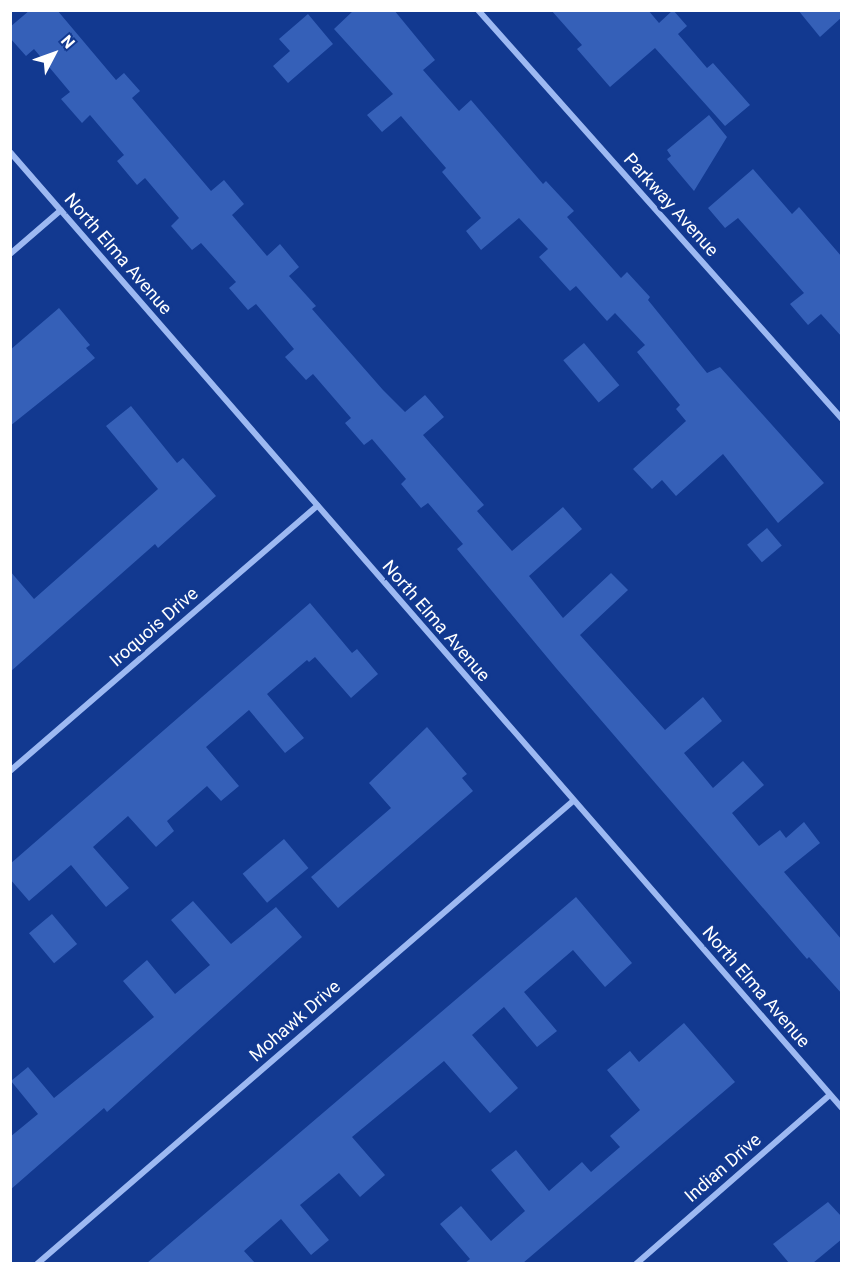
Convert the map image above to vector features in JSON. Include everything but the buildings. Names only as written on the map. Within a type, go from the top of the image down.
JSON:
[{"type":"street","name":"Parkway Avenue","points":[[478,10],[842,419]]},
{"type":"street","name":"North Elma Avenue","points":[[10,152],[842,1108]]},
{"type":"street","points":[[10,254],[61,210]]},
{"type":"street","name":"Iroquois Drive","points":[[10,771],[317,506]]},
{"type":"street","name":"Mohawk Drive","points":[[37,1263],[573,801]]},
{"type":"street","name":"Indian Drive","points":[[636,1263],[830,1095]]}]
